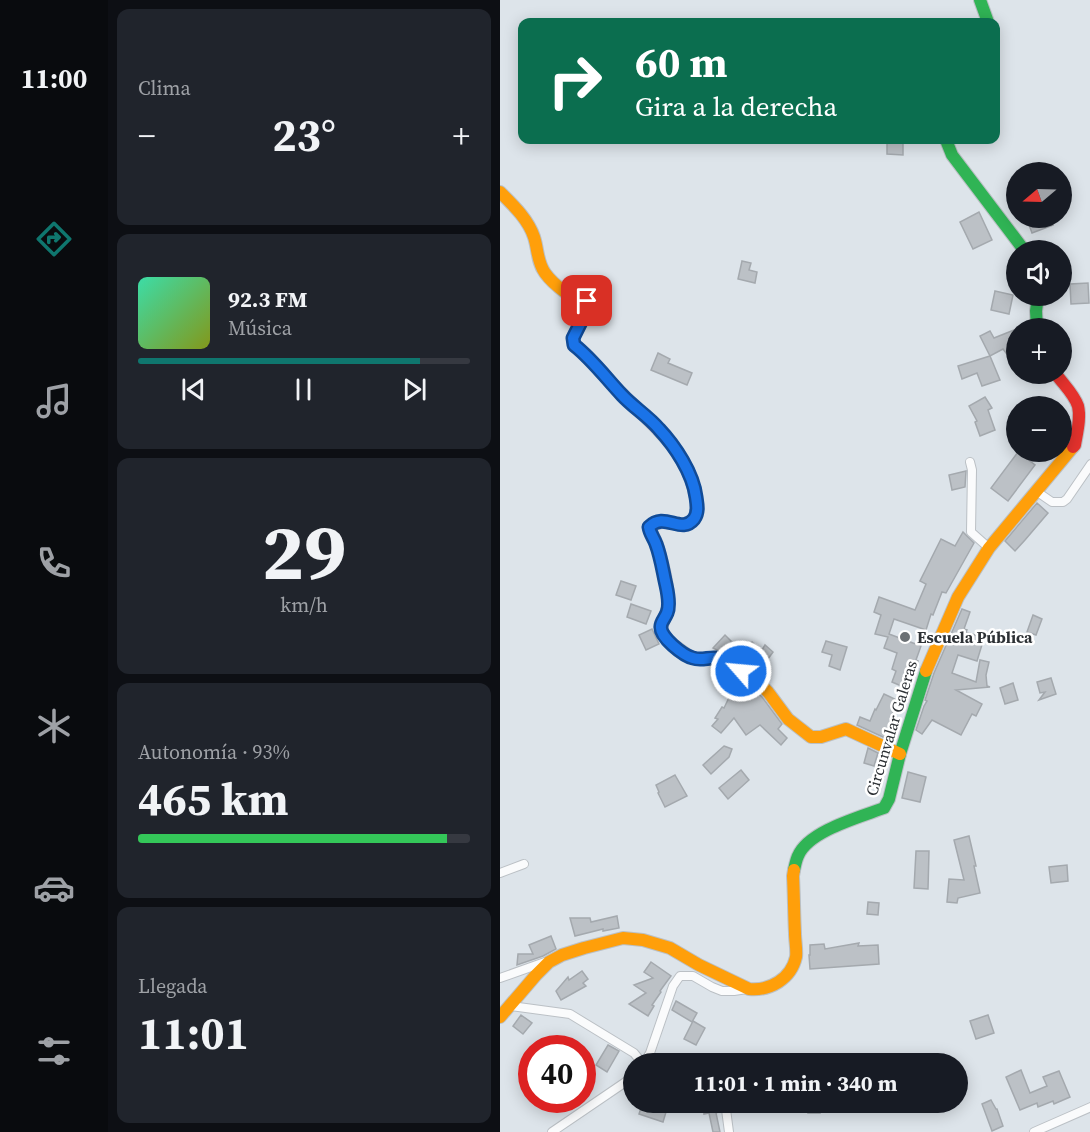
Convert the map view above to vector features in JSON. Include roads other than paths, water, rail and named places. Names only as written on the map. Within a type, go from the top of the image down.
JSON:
[{"type":"main road","points":[[980,0],[988,18]]},
{"type":"main road","points":[[948,144],[952,155],[1016,240]]},
{"type":"main road","points":[[500,192],[513,205],[531,230],[539,262],[544,272],[568,293],[587,301],[589,306],[573,338],[574,345],[623,396],[659,427],[684,464],[695,489],[697,514],[694,520],[689,524],[681,525],[659,520],[649,527],[649,533],[658,549],[666,588],[668,610],[661,631],[681,652],[690,657],[716,658],[753,677],[768,692],[788,719],[811,737],[821,737],[846,729],[900,754]]},
{"type":"main road","name":"Circunvalar Galeras","points":[[748,989],[762,990],[776,985],[785,978],[793,966],[796,956],[793,876],[798,855],[808,842],[823,832],[884,808],[889,799],[900,754],[926,670],[958,597],[989,548],[1075,445],[1078,407],[1064,384]]},
{"type":"main road","points":[[500,1017],[550,960],[610,940],[623,938],[658,943],[748,989]]},
{"type":"street","points":[[970,462],[972,470],[971,532],[989,548]]},
{"type":"street","points":[[1036,491],[1052,502],[1063,502],[1091,464]]},
{"type":"street","points":[[500,873],[524,864]]},
{"type":"street","points":[[500,978],[550,960]]},
{"type":"street","points":[[650,1053],[673,986],[680,976],[693,976],[722,991],[748,989]]},
{"type":"street","points":[[511,1006],[570,1014],[634,1053]]},
{"type":"street","points":[[552,1132],[623,1083]]},
{"type":"street","points":[[1034,1132],[1091,1107]]},
{"type":"street","points":[[726,1113],[729,1132]]},
{"type":"place","name":"Escuela Pública","points":[[905,637]]}]
